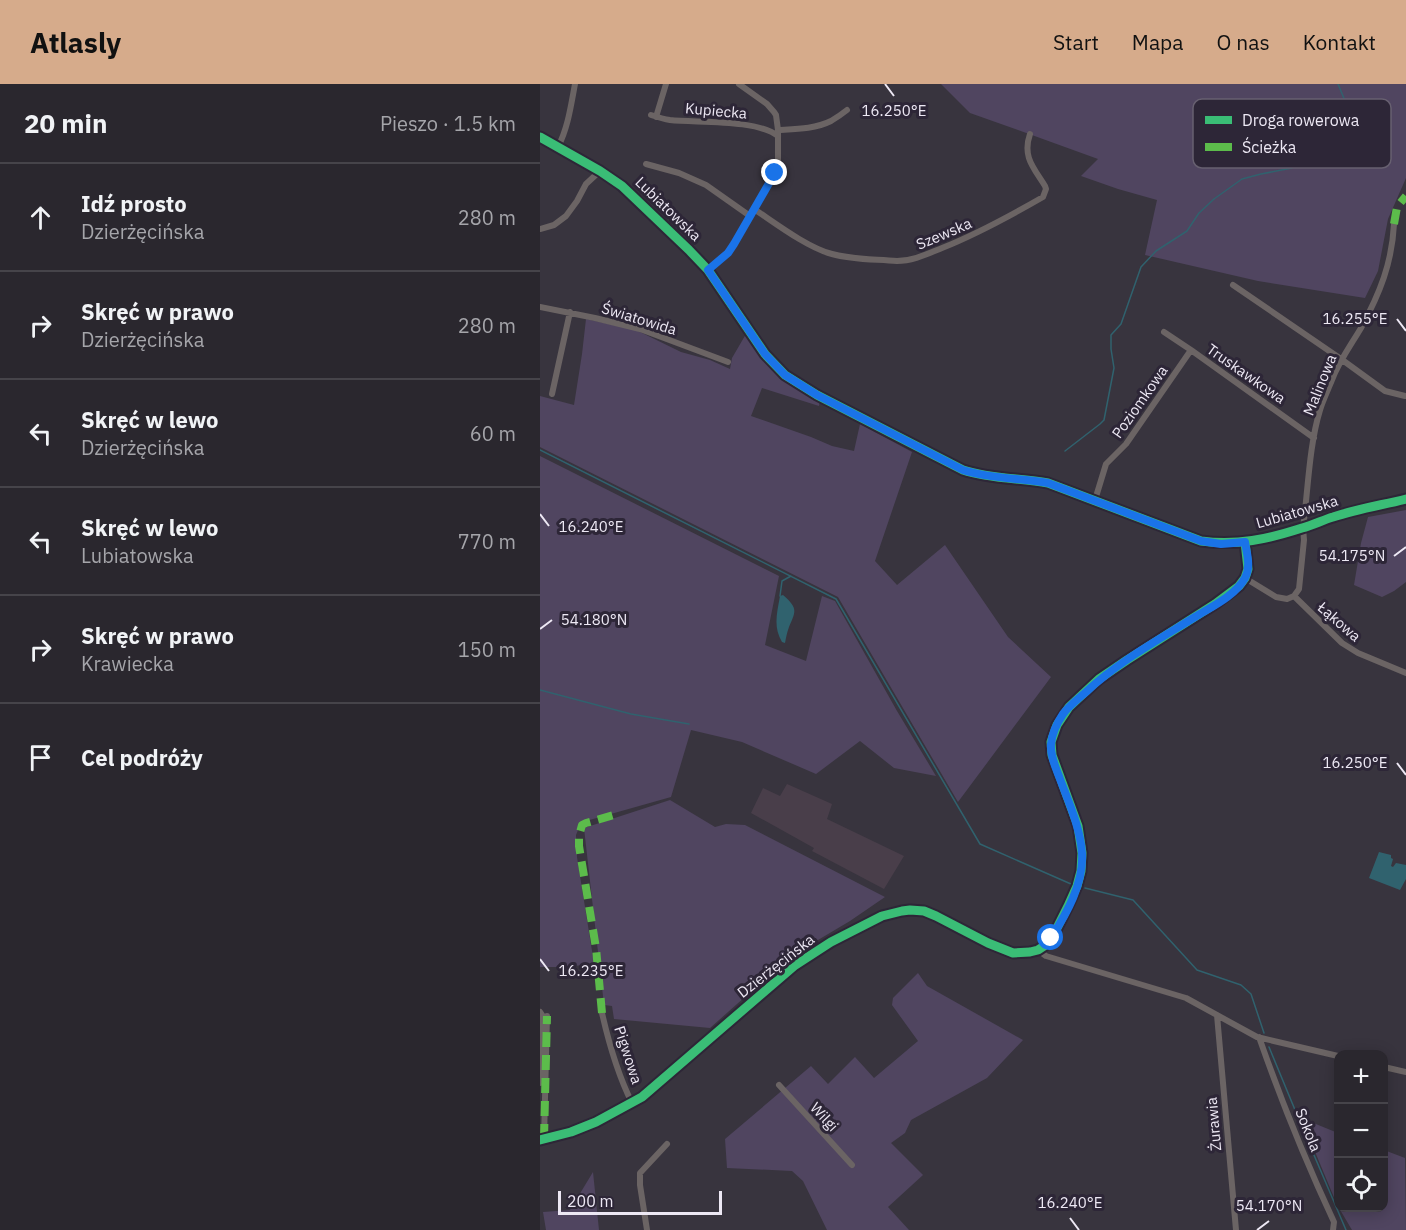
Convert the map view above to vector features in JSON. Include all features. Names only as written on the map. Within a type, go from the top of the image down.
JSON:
[{"type":"street","points":[[558,147],[567,122],[575,84]]},
{"type":"street","name":"Kupiecka","points":[[666,84],[654,116],[671,120],[761,128],[778,133],[831,121],[847,110]]},
{"type":"street","points":[[708,270],[728,253],[778,162],[777,120],[774,112],[740,84]]},
{"type":"street","name":"Szewska","points":[[754,209],[829,253],[906,261],[977,233],[1043,197],[1045,186],[1028,156],[1027,147],[1030,135]]},
{"type":"street","name":"Lubiatowska","points":[[540,137],[600,171],[632,195],[689,250],[708,270],[765,354],[782,372],[801,386],[963,470],[983,475],[1048,483],[1201,541],[1221,544],[1245,542],[1303,528],[1354,511],[1406,499]]},
{"type":"street","points":[[646,164],[680,173],[706,185],[750,216]]},
{"type":"street","points":[[540,229],[554,225],[566,216],[586,184],[600,171]]},
{"type":"street","name":"Malinowa","points":[[1303,528],[1314,438],[1320,410],[1341,359],[1361,327],[1385,278],[1394,224]]},
{"type":"street","points":[[1233,285],[1384,391],[1405,396]]},
{"type":"street","name":"Światowida","points":[[540,307],[640,329],[728,362]]},
{"type":"street","points":[[552,394],[570,312]]},
{"type":"street","name":"Truskawkowa","points":[[1164,332],[1314,438]]},
{"type":"street","name":"Poziomkowa","points":[[1095,501],[1106,464],[1126,444],[1191,350]]},
{"type":"street","points":[[1245,578],[1276,597],[1287,599],[1294,596],[1299,589],[1303,528]]},
{"type":"street","points":[[1245,542],[1248,568],[1245,578],[1232,593],[1099,680],[1070,706],[1057,725],[1051,742],[1052,755],[1078,826],[1082,853],[1081,871],[1077,886],[1055,932],[1038,950],[1046,956],[1186,998],[1260,1037],[1334,1055]]},
{"type":"street","name":"Łąkowa","points":[[1294,596],[1342,644],[1406,673]]},
{"type":"street","name":"Dzierżęcińska","points":[[542,1139],[571,1132],[596,1122],[632,1103],[653,1089],[794,966],[831,942],[882,916],[910,910],[924,911],[1013,953],[1038,950]]},
{"type":"street","points":[[540,1012],[542,1015],[540,1083]]},
{"type":"street","name":"Pigwowa","points":[[602,1013],[618,1072],[632,1103]]},
{"type":"street","name":"Żurawia","points":[[1217,1015],[1236,1230]]},
{"type":"street","points":[[542,1139],[547,1016]]},
{"type":"street","name":"Sokola","points":[[1260,1037],[1271,1072],[1334,1222],[1333,1230]]},
{"type":"street","points":[[1388,1068],[1406,1072]]},
{"type":"street","name":"Wilgi","points":[[779,1085],[852,1165]]},
{"type":"street","points":[[647,1230],[640,1173],[667,1144]]},
{"type":"shaded area","points":[[941,84],[1406,84],[1406,178],[1388,219],[1378,271],[1365,298],[1258,281],[1145,255],[1157,200],[1081,176],[1098,159],[970,113]]},
{"type":"shaded area","points":[[586,319],[636,330],[681,352],[710,360],[730,369],[732,358],[746,334],[761,357],[785,380],[820,400],[819,406],[762,388],[751,416],[832,446],[854,451],[860,424],[912,452],[875,561],[897,585],[945,545],[1008,637],[1051,677],[958,802],[838,597],[540,447],[540,396],[574,405]]},
{"type":"shaded area","points":[[540,456],[779,576],[765,645],[806,661],[822,596],[835,601],[936,776],[894,768],[860,741],[816,774],[742,742],[691,730],[671,797],[586,821],[580,825],[576,835],[577,857],[596,976],[582,965],[540,967]]},
{"type":"shaded area","points":[[1406,510],[1406,582],[1382,597],[1354,585],[1368,517]]},
{"type":"shaded area","points":[[787,784],[832,804],[827,819],[904,856],[884,889],[812,851],[814,848],[751,813],[763,788],[780,796]]},
{"type":"shaded area","points":[[670,800],[715,827],[726,824],[745,825],[885,897],[791,956],[710,1028],[614,1019],[612,1006],[604,1005],[584,828]]},
{"type":"shaded area","points":[[918,973],[927,986],[1023,1040],[987,1078],[911,1120],[905,1133],[891,1143],[923,1175],[888,1207],[909,1230],[827,1230],[803,1181],[792,1171],[727,1168],[725,1139],[811,1066],[828,1084],[855,1057],[874,1078],[918,1041],[892,1005],[893,998]]},
{"type":"shaded area","points":[[1301,1118],[1334,1131],[1334,1197]]},
{"type":"shaded area","points":[[1388,1152],[1405,1158],[1406,1230],[1352,1230],[1341,1212],[1388,1212]]},
{"type":"shaded area","points":[[593,1172],[599,1230],[546,1230],[543,1212],[570,1210]]},
{"type":"water","points":[[783,595],[794,610],[785,643],[779,636],[777,625],[780,596]]},
{"type":"water","points":[[1379,852],[1391,855],[1393,859],[1391,866],[1393,867],[1396,863],[1406,865],[1406,879],[1400,890],[1369,878]]},
{"type":"waterway","points":[[1338,84],[1344,99]]},
{"type":"waterway","points":[[1065,451],[1104,420],[1114,368],[1111,335],[1121,324],[1141,267],[1156,251],[1187,231],[1199,213],[1214,199],[1242,179],[1292,168]]},
{"type":"waterway","points":[[540,450],[836,599],[980,844],[1071,884]]},
{"type":"waterway","points":[[780,596],[782,581],[791,576]]},
{"type":"waterway","points":[[540,690],[631,714],[689,724]]},
{"type":"waterway","points":[[1085,888],[1133,900],[1197,970],[1241,985],[1251,994],[1264,1033]]},
{"type":"waterway","points":[[1269,1047],[1346,1230]]},
{"type":"marked path","points":[[1394,224],[1397,207],[1406,196]]},
{"type":"marked path","points":[[602,1013],[596,948],[579,836],[582,825],[614,815]]},
{"type":"marked path","points":[[544,1139],[547,1016]]},
{"type":"cycle path","points":[[540,137],[622,186],[689,250],[708,270],[765,354],[785,375],[817,395],[963,470],[1048,483],[1201,541],[1227,543],[1265,538],[1360,509],[1406,499]]},
{"type":"cycle path","points":[[540,1140],[571,1132],[596,1122],[642,1097],[794,966],[831,942],[882,916],[910,910],[924,911],[1013,953],[1030,952],[1044,946],[1055,932],[1068,906],[1081,871],[1082,853],[1078,826],[1052,755],[1051,742],[1057,725],[1069,707],[1099,679],[1239,586],[1248,569],[1245,542]]},
{"type":"route","points":[[775,173],[728,253],[708,270],[765,354],[785,375],[817,395],[941,460],[974,474],[1048,483],[1201,541],[1221,544],[1245,542],[1248,568],[1245,578],[1232,593],[1099,680],[1062,715],[1052,735],[1052,755],[1078,826],[1082,853],[1077,886],[1051,938]]}]
